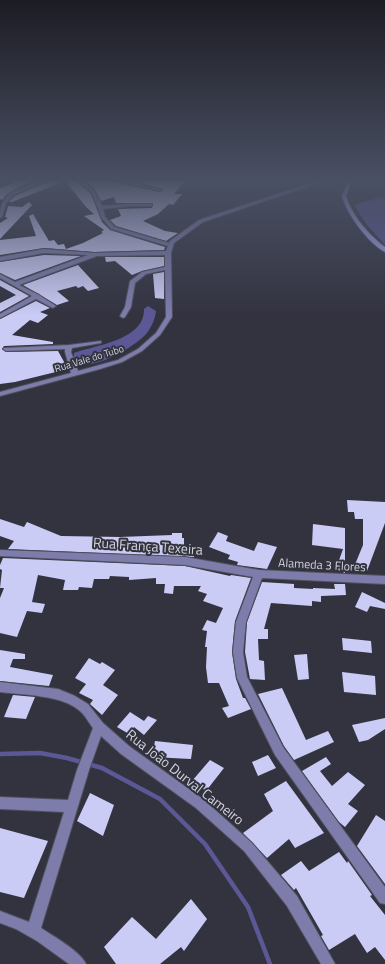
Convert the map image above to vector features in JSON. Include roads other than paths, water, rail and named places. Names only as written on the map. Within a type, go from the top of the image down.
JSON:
[{"type":"main road","points":[[360,226],[379,246],[385,250]]},
{"type":"street","points":[[111,226],[113,228],[170,245],[192,226]]},
{"type":"street","name":"Rua Vale do Tubo","points":[[0,394],[120,361],[137,352],[158,334],[169,317],[168,253],[170,245]]},
{"type":"street","points":[[0,259],[44,251],[96,254],[168,253]]},
{"type":"street","points":[[16,284],[96,254]]},
{"type":"street","points":[[123,316],[128,306],[132,282],[144,273],[169,268]]},
{"type":"street","points":[[0,276],[53,306]]},
{"type":"street","points":[[0,316],[37,296]]},
{"type":"street","points":[[6,349],[69,347],[99,342]]},
{"type":"street","points":[[69,347],[68,352],[75,374]]},
{"type":"street","name":"Rua França Texeira","points":[[0,552],[178,560],[259,574]]},
{"type":"street","points":[[259,574],[241,622],[238,652],[242,678],[279,751],[385,898]]},
{"type":"street","name":"Alameda 3 Flores","points":[[259,574],[385,580]]},
{"type":"street","name":"Rua João Durval Cameiro","points":[[0,688],[58,694],[71,699],[84,707],[100,727],[125,750],[200,804],[248,847],[292,901],[328,964]]},
{"type":"street","points":[[33,932],[83,770],[100,727]]},
{"type":"street","points":[[0,803],[72,806]]},
{"type":"street","points":[[0,917],[33,932],[68,954],[79,964]]},
{"type":"waterway","points":[[0,754],[40,753],[67,758],[102,768],[160,799],[205,844],[248,907],[270,964]]}]
